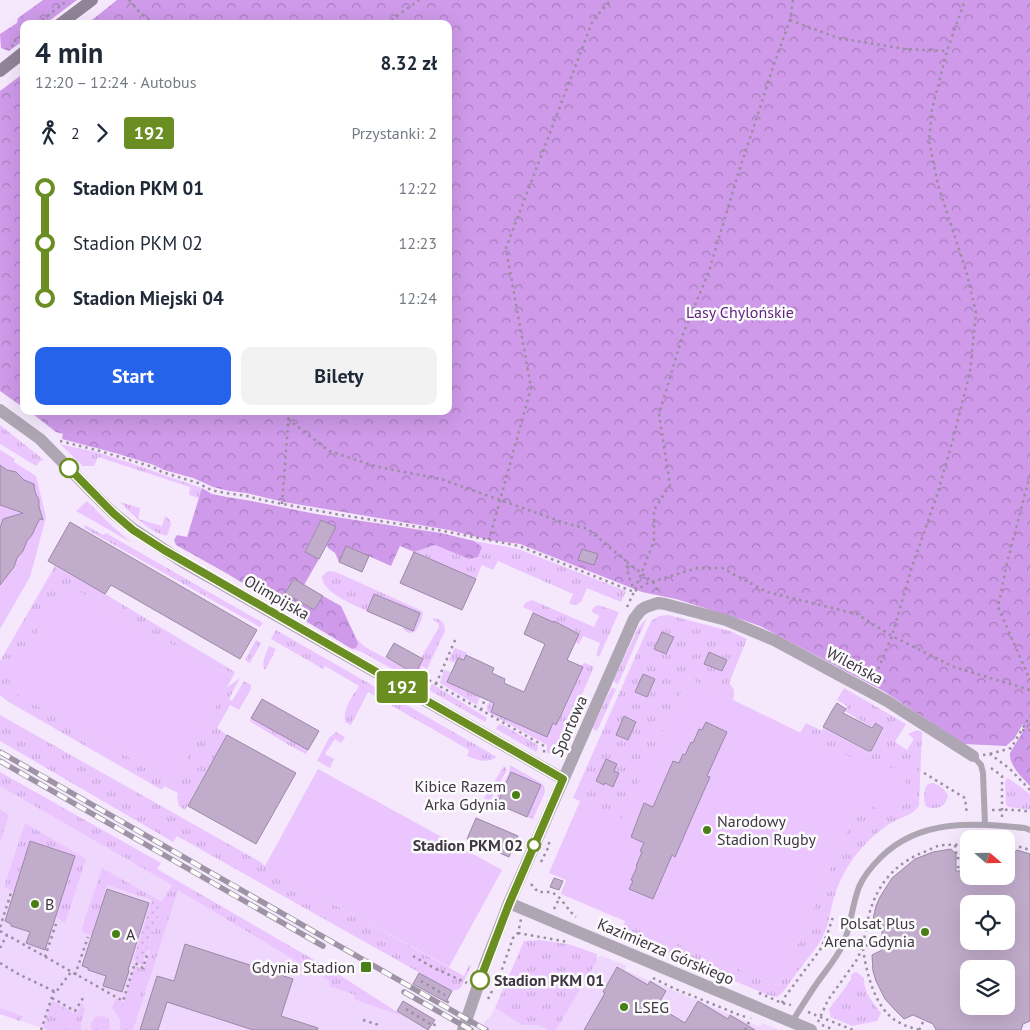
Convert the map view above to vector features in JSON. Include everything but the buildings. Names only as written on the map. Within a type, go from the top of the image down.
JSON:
[{"type":"main road","points":[[65,20],[92,0]]},
{"type":"main road","points":[[0,71],[18,50]]},
{"type":"street","name":"Olimpijska","points":[[0,410],[40,439],[113,513],[146,539],[563,779]]},
{"type":"street","name":"Wileńska","points":[[646,607],[658,603],[665,604],[726,620],[774,640],[887,701],[973,756]]},
{"type":"street","name":"Sportowa","points":[[463,1030],[486,962],[509,904],[563,779],[634,619],[646,607]]},
{"type":"street","name":"Kazimierza Górskiego","points":[[509,904],[792,1022],[814,1026]]},
{"type":"lane","points":[[973,756],[981,765],[983,773],[985,825]]},
{"type":"lane","points":[[792,1022],[843,943],[859,887],[872,867],[889,849],[910,836],[939,827],[985,825],[1030,830]]},
{"type":"path","points":[[42,20],[68,0]]},
{"type":"path","points":[[129,0],[150,20]]},
{"type":"path","points":[[392,20],[419,0]]},
{"type":"path","points":[[489,540],[531,388],[506,248],[593,20],[611,0]]},
{"type":"path","points":[[634,592],[654,541],[654,510],[670,485],[659,414],[683,334],[709,270],[738,174],[790,20],[793,0]]},
{"type":"path","points":[[868,690],[892,636],[911,570],[937,495],[970,372],[976,313],[967,274],[938,185],[929,141],[932,109],[947,51],[965,0]]},
{"type":"path","points":[[790,20],[838,38],[905,49],[947,51]]},
{"type":"path","points":[[18,50],[13,42],[20,37]]},
{"type":"path","points":[[282,504],[289,415]]},
{"type":"path","points":[[288,420],[329,451],[378,467],[441,479],[565,523],[588,529],[652,582],[665,604]]},
{"type":"path","points":[[56,440],[153,467],[162,472],[198,483],[211,490],[519,546],[634,592]]},
{"type":"path","points":[[1030,475],[1006,563],[998,607],[1030,680]]},
{"type":"path","points":[[626,561],[634,592]]},
{"type":"path","points":[[634,592],[648,583],[697,568],[722,568],[767,592],[857,614],[892,636],[954,668],[1030,690]]},
{"type":"path","points":[[436,684],[456,638]]},
{"type":"path","points":[[429,680],[544,746],[544,758],[540,766]]},
{"type":"path","points":[[480,710],[485,699]]},
{"type":"path","points":[[973,756],[990,754],[1010,748],[1030,716]]},
{"type":"path","points":[[1021,730],[1030,730]]},
{"type":"path","points":[[990,754],[1010,769],[1030,790]]},
{"type":"path","points":[[973,756],[1002,776],[1002,826]]},
{"type":"path","points":[[924,773],[966,798],[967,830]]},
{"type":"path","points":[[1002,810],[1030,812]]},
{"type":"path","points":[[955,845],[957,858],[960,858]]},
{"type":"path","points":[[814,1026],[828,1000],[856,961],[863,947],[869,912],[886,878],[896,868],[914,856],[938,846],[960,845]]},
{"type":"path","points":[[1015,847],[1030,850]]},
{"type":"path","points":[[533,887],[538,892],[550,892],[556,895],[580,919]]},
{"type":"path","points":[[11,893],[0,929],[75,975],[123,1001],[135,963],[143,968],[148,952]]},
{"type":"path","points":[[553,913],[559,899]]},
{"type":"path","points":[[782,1003],[820,950],[832,917]]},
{"type":"path","points":[[484,1005],[500,975],[512,938],[518,933],[521,918]]},
{"type":"path","points":[[45,957],[57,920]]},
{"type":"path","points":[[518,933],[540,937]]},
{"type":"path","points":[[0,948],[7,935]]},
{"type":"path","points":[[75,975],[88,937]]},
{"type":"path","points":[[863,947],[882,940]]},
{"type":"path","points":[[863,947],[871,986],[889,1016],[897,1022],[919,1030],[924,1020]]},
{"type":"path","points":[[413,956],[460,981],[471,984]]},
{"type":"path","points":[[0,963],[54,991]]},
{"type":"path","points":[[41,1030],[54,991],[56,992],[71,972]]},
{"type":"path","points":[[421,981],[445,995]]},
{"type":"path","points":[[757,992],[853,1030]]},
{"type":"path","points":[[52,998],[75,1011],[83,998]]},
{"type":"path","points":[[448,1003],[450,998]]},
{"type":"path","points":[[406,1008],[434,1025]]},
{"type":"path","points":[[744,1030],[752,1018]]},
{"type":"path","points":[[364,1020],[379,1025]]},
{"type":"shaded area","points":[[0,777],[426,1030],[48,1030],[0,1014]]},
{"type":"shaded area","points":[[600,955],[627,966],[625,970],[760,1027],[762,1023],[779,1030],[556,1030]]},
{"type":"shaded area","points":[[495,1008],[522,1025],[539,1025],[548,1030],[477,1030],[489,1018]]},
{"type":"green space","points":[[43,0],[77,0],[50,20],[20,20],[20,43],[9,51],[1,48],[0,34],[17,23],[18,18]]},
{"type":"green space","name":"Lasy Chylońskie","points":[[117,0],[1030,0],[1030,786],[1017,771],[1010,758],[1010,753],[1025,728],[1023,724],[1014,739],[1006,746],[964,744],[885,692],[760,626],[676,599],[642,592],[520,544],[489,540],[449,530],[229,491],[154,465],[62,439],[63,434],[56,432],[34,415],[452,415],[452,20],[92,20]]},
{"type":"green space","points":[[20,76],[20,405],[0,391],[0,91]]},
{"type":"green space","points":[[0,425],[44,460],[40,461],[36,466],[0,444]]},
{"type":"green space","points":[[60,444],[100,453],[202,488],[199,498],[189,495],[190,487],[98,457],[94,466],[83,466]]},
{"type":"green space","points":[[0,450],[15,459],[14,462],[36,476],[46,517],[30,577],[0,629]]},
{"type":"green space","points":[[202,488],[212,494],[316,514],[441,533],[474,541],[482,547],[478,557],[469,559],[435,545],[414,552],[400,546],[391,566],[346,546],[339,562],[335,553],[327,545],[335,527],[321,520],[305,551],[319,559],[304,585],[294,579],[285,593],[314,610],[323,596],[341,606],[358,644],[356,648],[352,649],[176,545],[174,540],[177,535],[187,537]]},
{"type":"green space","points":[[87,501],[112,526],[132,543],[76,511]]},
{"type":"green space","points":[[120,502],[140,508],[138,519],[136,517]]},
{"type":"green space","points":[[165,516],[170,520],[171,524],[167,536],[139,519],[162,526]]},
{"type":"green space","points":[[85,525],[103,535],[106,533],[263,623],[260,627],[84,528]]},
{"type":"green space","points":[[474,541],[518,549],[626,591],[621,602],[587,588],[581,602],[576,605],[569,604],[573,594],[498,561],[493,570],[482,565],[476,579],[414,552],[435,545],[469,559],[482,548]]},
{"type":"green space","points":[[55,566],[235,672],[232,678],[65,584],[7,688],[173,782],[226,688],[240,678],[229,699],[232,701],[244,681],[251,685],[251,689],[239,710],[230,705],[217,728],[227,735],[185,810],[179,806],[178,793],[164,786],[162,790],[7,701],[0,695],[0,661]]},
{"type":"green space","points":[[328,571],[336,572],[423,612],[422,619],[415,632],[408,633],[403,628],[405,627],[413,631],[420,613],[374,594],[367,611],[347,602],[332,593],[323,582],[322,576]]},
{"type":"green space","points":[[65,584],[232,678],[173,782],[6,688]]},
{"type":"green space","points":[[532,600],[594,627],[599,616],[592,612],[594,607],[598,605],[619,612],[599,657],[596,655],[600,643],[583,636],[579,644],[575,642],[579,633],[523,607],[525,603]]},
{"type":"green space","points":[[668,615],[730,631],[747,639],[729,683],[734,691],[733,700],[688,678],[622,819],[573,798],[651,621],[659,616]]},
{"type":"green space","points":[[433,618],[442,622],[445,631],[427,669],[422,666],[420,671],[425,674],[419,684],[362,652],[352,649],[356,648],[358,644],[356,638],[365,647],[415,674],[423,660],[421,658],[439,627]]},
{"type":"green space","points":[[647,618],[618,684],[615,683],[614,680],[638,628]]},
{"type":"green space","points":[[276,630],[497,757],[486,761],[467,756],[469,750],[368,692],[351,725],[345,722],[345,712],[359,686],[325,666],[323,669],[271,639]]},
{"type":"green space","points":[[256,640],[261,643],[250,663],[245,660]]},
{"type":"green space","points":[[269,646],[276,649],[266,669],[264,669],[264,660]]},
{"type":"green space","points":[[455,648],[467,653],[464,661],[458,658],[455,663],[449,660]]},
{"type":"green space","points":[[585,663],[594,667],[556,754],[547,753],[547,745],[489,713],[487,710],[490,701],[494,703],[491,712],[547,736],[553,723],[556,725],[563,713],[583,668],[579,666]]},
{"type":"green space","points":[[444,670],[451,672],[447,682],[480,697],[477,705],[440,683]]},
{"type":"green space","name":"Narodowy Stadion Rugby","points":[[688,678],[875,769],[907,767],[905,803],[885,812],[860,801],[779,986],[561,894],[566,880],[549,873],[580,801],[622,818]]},
{"type":"green space","points":[[432,684],[487,718],[485,722],[429,690]]},
{"type":"green space","points":[[613,688],[616,689],[597,731],[594,730],[593,727]]},
{"type":"green space","points":[[844,688],[906,724],[895,742],[907,750],[914,739],[908,734],[917,730],[922,732],[919,805],[911,814],[880,830],[853,859],[837,890],[822,938],[782,993],[777,997],[768,995],[624,935],[622,931],[625,921],[779,986],[874,769],[800,733],[806,723],[822,731],[823,728],[870,753],[884,729],[874,722],[871,727],[845,711],[847,706],[837,700]]},
{"type":"green space","points":[[0,715],[464,976],[469,965],[471,966],[461,987],[452,991],[177,836],[173,842],[0,741]]},
{"type":"green space","points":[[251,718],[308,750],[306,754],[251,722]]},
{"type":"green space","points":[[501,724],[538,745],[536,752],[496,729]]},
{"type":"green space","points":[[336,732],[345,737],[341,743],[335,739],[325,754],[334,759],[330,768],[317,761],[329,738]]},
{"type":"green space","points":[[510,765],[544,786],[545,792],[533,819],[527,817],[541,785],[511,772],[497,804],[494,803],[509,772]]},
{"type":"green space","points":[[504,766],[507,770],[489,803],[486,802],[484,798]]},
{"type":"green space","points":[[318,769],[502,870],[449,967],[265,866]]},
{"type":"green space","points":[[0,772],[161,863],[157,869],[335,972],[405,1017],[354,999],[355,995],[329,986],[330,981],[178,890],[133,1030],[120,1030],[120,1019],[112,1008],[116,999],[124,1003],[120,1014],[137,1007],[141,992],[128,988],[135,966],[144,969],[150,951],[148,949],[162,905],[107,885],[91,936],[81,931],[102,868],[162,902],[172,885],[0,786]]},
{"type":"green space","points":[[1008,778],[1030,794],[1030,810],[1006,805],[1005,781]]},
{"type":"green space","points":[[931,783],[941,787],[948,796],[945,803],[939,807],[930,808],[925,804],[925,789]]},
{"type":"green space","points":[[0,809],[9,815],[0,842]]},
{"type":"green space","points":[[25,823],[86,859],[65,923],[56,917],[75,856],[30,841],[14,892],[4,887]]},
{"type":"green space","points":[[152,900],[162,905],[142,965],[133,960]]},
{"type":"green space","points":[[539,940],[568,944],[597,954],[597,961],[556,1030],[548,1030],[539,1025],[522,1025],[495,1008],[524,941]]},
{"type":"green space","points":[[855,972],[864,978],[867,992],[881,1013],[877,1021],[852,1026],[831,1017],[829,1009],[851,980],[851,975]]},
{"type":"green space","points":[[128,988],[141,992],[133,1026],[124,1023],[126,1017],[120,1014]]},
{"type":"green space","points":[[52,1001],[76,1014],[82,1003],[85,1010],[81,1022],[81,1030],[48,1030],[43,1028]]},
{"type":"green space","points":[[0,1008],[22,1016],[20,1021],[0,1014]]},
{"type":"green space","points":[[99,1016],[109,1020],[109,1030],[92,1030],[92,1021]]},
{"type":"railway","points":[[0,752],[486,1030]]},
{"type":"railway","points":[[0,761],[323,946]]},
{"type":"railway","points":[[404,992],[471,1030]]},
{"type":"bus line","name":"192","points":[[69,468],[113,513],[133,530],[164,550],[563,779],[497,932],[480,980]]},
{"type":"place","name":"Kibice Razem Arka Gdynia","points":[[516,795]]},
{"type":"place","name":"Narodowy Stadion Rugby","points":[[707,830]]},
{"type":"place","name":"Stadion PKM 02","points":[[534,845]]},
{"type":"place","name":"B","points":[[35,904]]},
{"type":"place","name":"Polsat Plus Arena Gdynia","points":[[925,932]]},
{"type":"place","name":"A","points":[[116,934]]},
{"type":"place","name":"Gdynia Stadion","points":[[366,967]]},
{"type":"place","name":"Stadion PKM 01","points":[[480,980]]},
{"type":"place","name":"LSEG","points":[[624,1007]]}]
